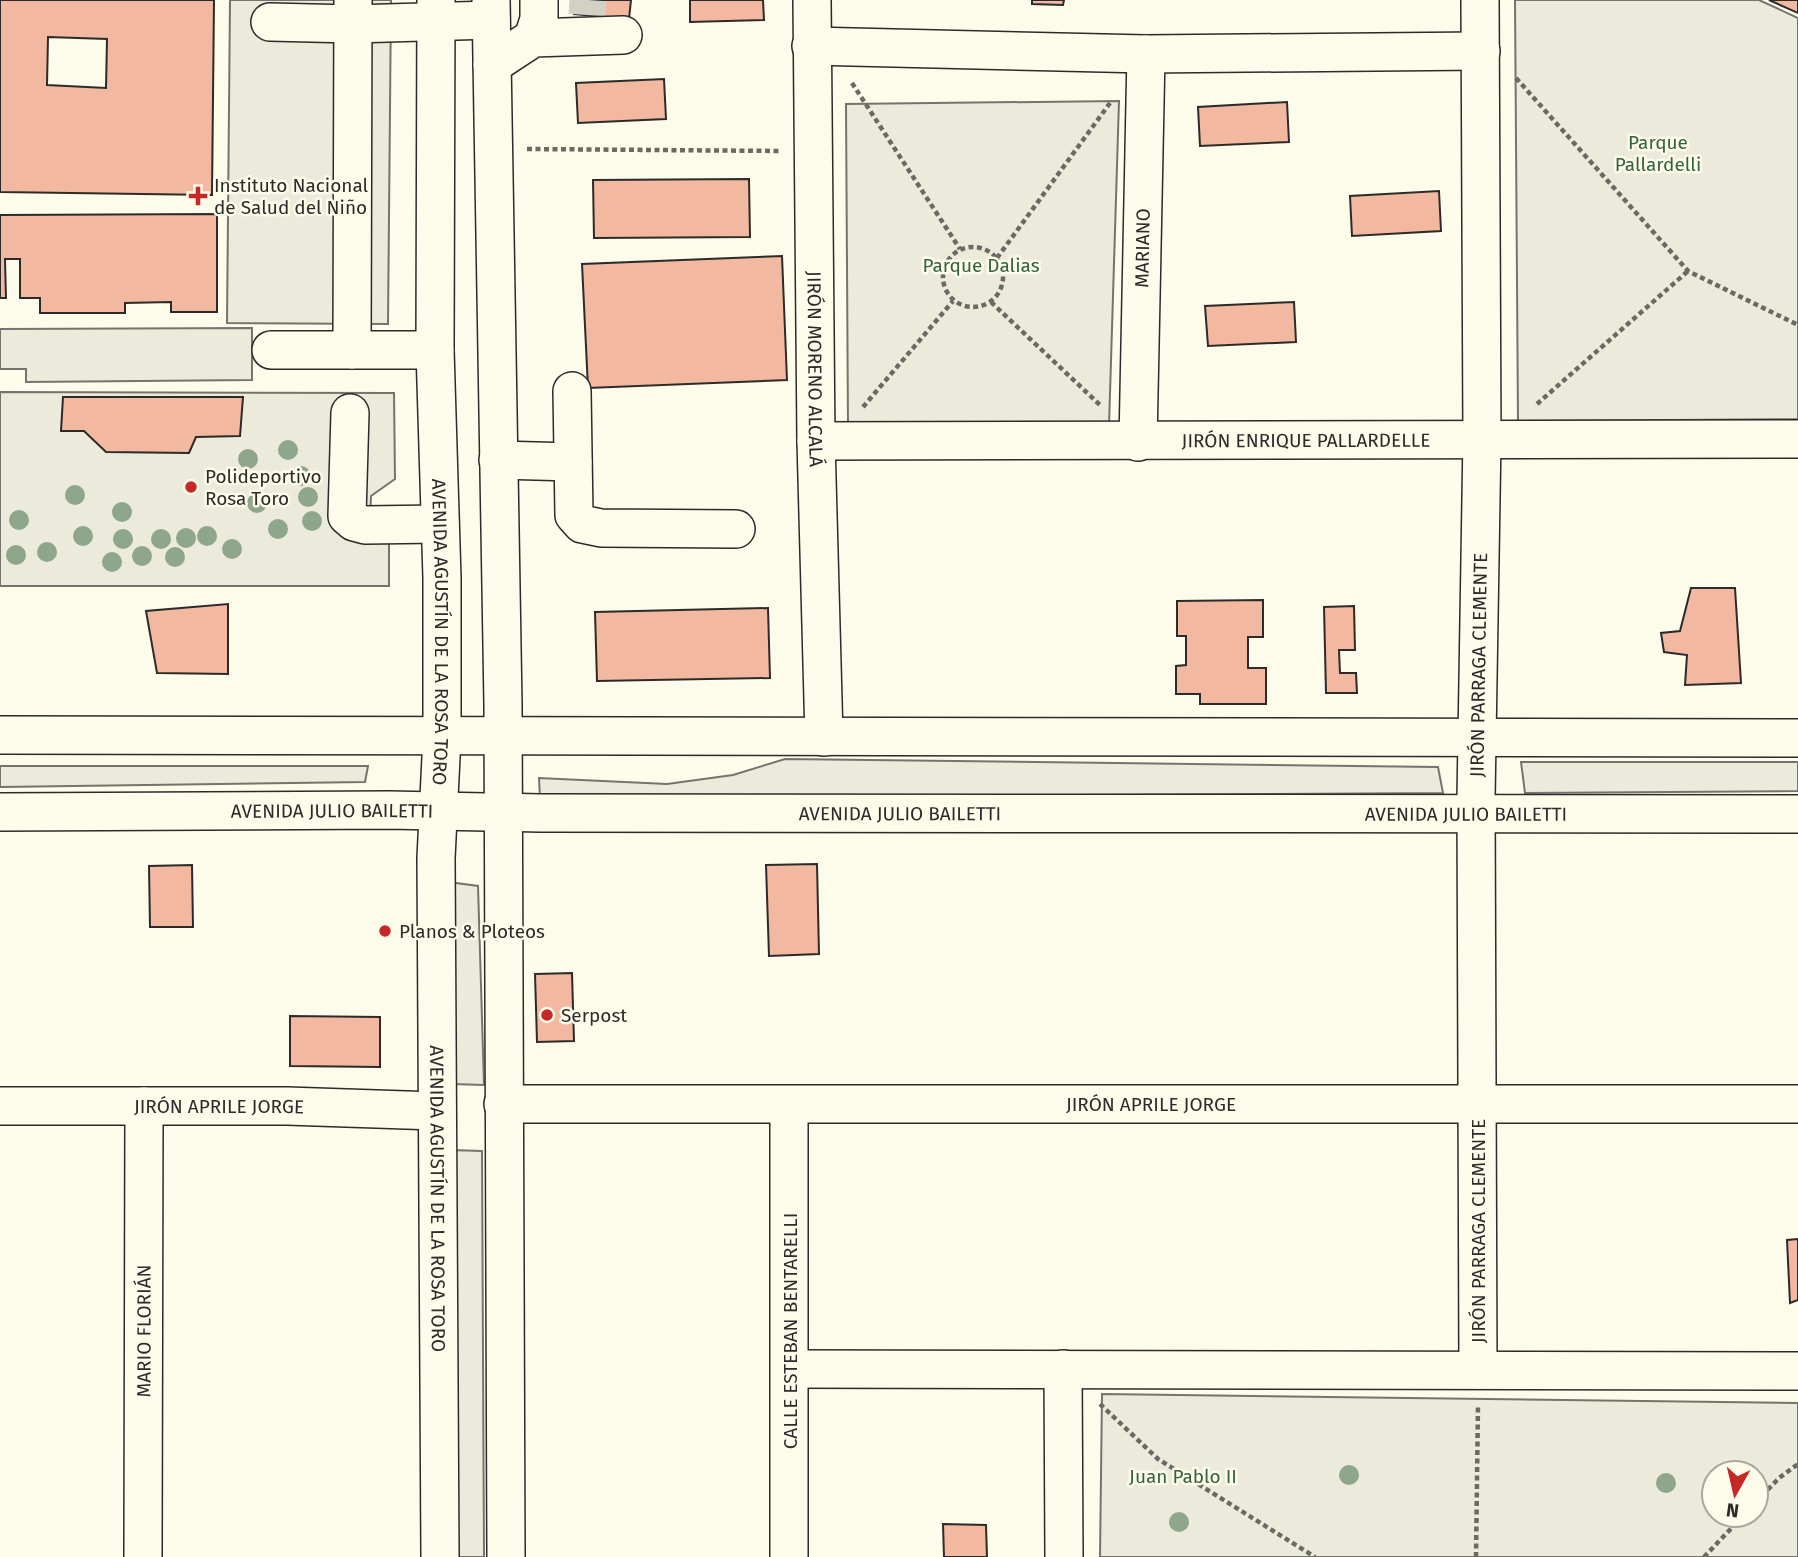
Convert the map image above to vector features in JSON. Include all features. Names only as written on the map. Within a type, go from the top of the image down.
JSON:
[{"type":"street","points":[[533,38],[539,19],[539,0]]},
{"type":"street","name":"JIRÓN MORENO ALCALÁ","points":[[812,0],[819,46],[811,151],[825,441],[824,737]]},
{"type":"street","name":"JIRÓN PARRAGA CLEMENTE","points":[[1478,1370],[1477,738],[1491,438],[1480,0]]},
{"type":"street","points":[[270,22],[353,12],[491,10],[503,737],[506,1557]]},
{"type":"street","name":"AVENIDA AGUSTÍN DE LA ROSA TORO","points":[[436,11],[435,350],[442,737],[436,1111],[440,1557]]},
{"type":"street","points":[[352,350],[350,173],[353,12]]},
{"type":"street","points":[[492,65],[533,38],[585,25],[623,35]]},
{"type":"street","points":[[819,46],[1146,54],[1481,51]]},
{"type":"street","name":"MARIANO","points":[[1138,442],[1146,54]]},
{"type":"street","points":[[436,128],[491,137]]},
{"type":"street","points":[[271,350],[435,350]]},
{"type":"street","points":[[572,391],[574,516],[582,524],[601,528],[736,529]]},
{"type":"street","points":[[350,413],[347,516],[354,522],[365,525],[440,524]]},
{"type":"street","name":"JIRÓN ENRIQUE PALLARDELLE","points":[[825,441],[1798,439]]},
{"type":"street","points":[[498,460],[573,462]]},
{"type":"street","points":[[0,735],[1798,738]]},
{"type":"street","name":"AVENIDA JULIO BAILETTI","points":[[0,813],[1798,814]]},
{"type":"street","name":"JIRÓN APRILE JORGE","points":[[503,1104],[1798,1104]]},
{"type":"street","name":"CALLE ESTEBAN BENTARELLI","points":[[789,1105],[789,1557]]},
{"type":"street","name":"JIRÓN APRILE JORGE","points":[[0,1106],[436,1111]]},
{"type":"street","name":"MARIO FLORIÁN","points":[[143,1557],[144,1106]]},
{"type":"street","points":[[790,1368],[1798,1371]]},
{"type":"street","points":[[1063,1368],[1064,1557]]},
{"type":"path","points":[[819,46],[960,249]]},
{"type":"path","points":[[1481,51],[1500,59],[1688,271],[1798,325]]},
{"type":"path","points":[[997,258],[1114,97]]},
{"type":"path","points":[[491,137],[811,151]]},
{"type":"path","points":[[980,248],[997,258],[1003,276],[998,295],[991,302],[972,307],[953,301],[947,293],[942,273],[946,263],[960,249],[980,248]]},
{"type":"path","points":[[1491,438],[1688,271]]},
{"type":"path","points":[[825,441],[953,301]]},
{"type":"path","points":[[991,302],[1138,442]]},
{"type":"path","points":[[1063,1368],[1158,1459],[1315,1557]]},
{"type":"path","points":[[1476,1557],[1478,1370]]},
{"type":"path","points":[[1770,1487],[1798,1464]]},
{"type":"path","points":[[1704,1557],[1731,1529]]},
{"type":"green space","name":"Parque Pallardelli","points":[[1515,0],[1759,0],[1798,18],[1798,419],[1518,421]]},
{"type":"green space","name":"Parque Dalias","points":[[1119,101],[1109,426],[848,427],[846,104]]},
{"type":"green space","name":"Polideportivo Rosa Toro","points":[[0,392],[394,393],[395,479],[371,496],[370,521],[389,521],[389,586],[0,586]]},
{"type":"green space","points":[[785,759],[1438,767],[1443,793],[540,798],[539,778],[667,784],[733,775]]},
{"type":"green space","points":[[1521,762],[1798,762],[1798,791],[1525,793]]},
{"type":"green space","points":[[0,766],[368,766],[365,782],[0,787]]},
{"type":"green space","points":[[441,881],[478,886],[484,1085],[452,1084]]},
{"type":"green space","points":[[450,1150],[482,1151],[484,1557],[453,1557]]},
{"type":"green space","name":"Juan Pablo II","points":[[1102,1394],[1798,1403],[1798,1557],[1100,1557]]},
{"type":"shaded area","points":[[230,0],[391,0],[388,324],[227,323]]},
{"type":"shaded area","points":[[252,328],[252,380],[26,382],[26,369],[0,369],[0,329]]},
{"type":"building","points":[[0,0],[214,0],[212,195],[0,192]],"holes":[[[48,37],[107,39],[106,88],[47,85]]]},
{"type":"building","points":[[575,0],[631,0],[629,19],[574,14]]},
{"type":"building","points":[[690,0],[763,0],[764,20],[690,22]]},
{"type":"building","points":[[1032,0],[1064,0],[1063,5],[1032,4]]},
{"type":"building","points":[[1769,0],[1798,0],[1798,13]]},
{"type":"building","points":[[664,79],[666,119],[578,123],[576,83]]},
{"type":"building","points":[[1287,102],[1289,142],[1200,146],[1198,107]]},
{"type":"building","points":[[749,179],[750,237],[594,238],[593,180]]},
{"type":"building","points":[[1439,191],[1441,231],[1352,236],[1350,196]]},
{"type":"building","points":[[217,214],[217,312],[171,312],[171,302],[125,303],[125,313],[40,313],[40,298],[20,298],[20,259],[5,259],[6,298],[0,298],[0,215]]},
{"type":"building","points":[[782,256],[787,380],[588,388],[582,264]]},
{"type":"building","points":[[1294,302],[1296,342],[1208,346],[1205,306]]},
{"type":"building","points":[[63,397],[243,397],[240,436],[196,437],[189,453],[106,452],[84,431],[61,431]]},
{"type":"building","points":[[1691,588],[1735,588],[1741,683],[1685,685],[1687,655],[1664,652],[1661,633],[1680,631]]},
{"type":"building","points":[[1263,600],[1263,637],[1248,637],[1248,668],[1266,668],[1266,704],[1200,704],[1200,694],[1176,694],[1176,666],[1186,665],[1186,636],[1177,636],[1177,601]]},
{"type":"building","points":[[228,604],[228,674],[157,673],[146,611]]},
{"type":"building","points":[[1354,606],[1355,650],[1339,650],[1340,673],[1356,673],[1357,693],[1326,693],[1324,607]]},
{"type":"building","points":[[768,608],[770,678],[597,681],[595,612]]},
{"type":"building","points":[[817,864],[819,954],[769,956],[766,865]]},
{"type":"building","points":[[192,865],[193,927],[150,927],[149,866]]},
{"type":"building","points":[[572,973],[574,1041],[537,1042],[535,974]]},
{"type":"building","points":[[290,1016],[380,1017],[380,1067],[290,1066]]},
{"type":"building","points":[[1798,1239],[1798,1300],[1790,1303],[1787,1240]]},
{"type":"building","points":[[943,1524],[986,1525],[987,1557],[944,1557]]},
{"type":"tunnel","points":[[587,15],[588,0]]},
{"type":"place","name":"Instituto Nacional de Salud del Niño","points":[[198,196]]},
{"type":"place","name":"Polideportivo Rosa Toro","points":[[191,487]]},
{"type":"place","name":"Planos & Ploteos","points":[[385,931]]},
{"type":"place","name":"Serpost","points":[[547,1015]]}]
